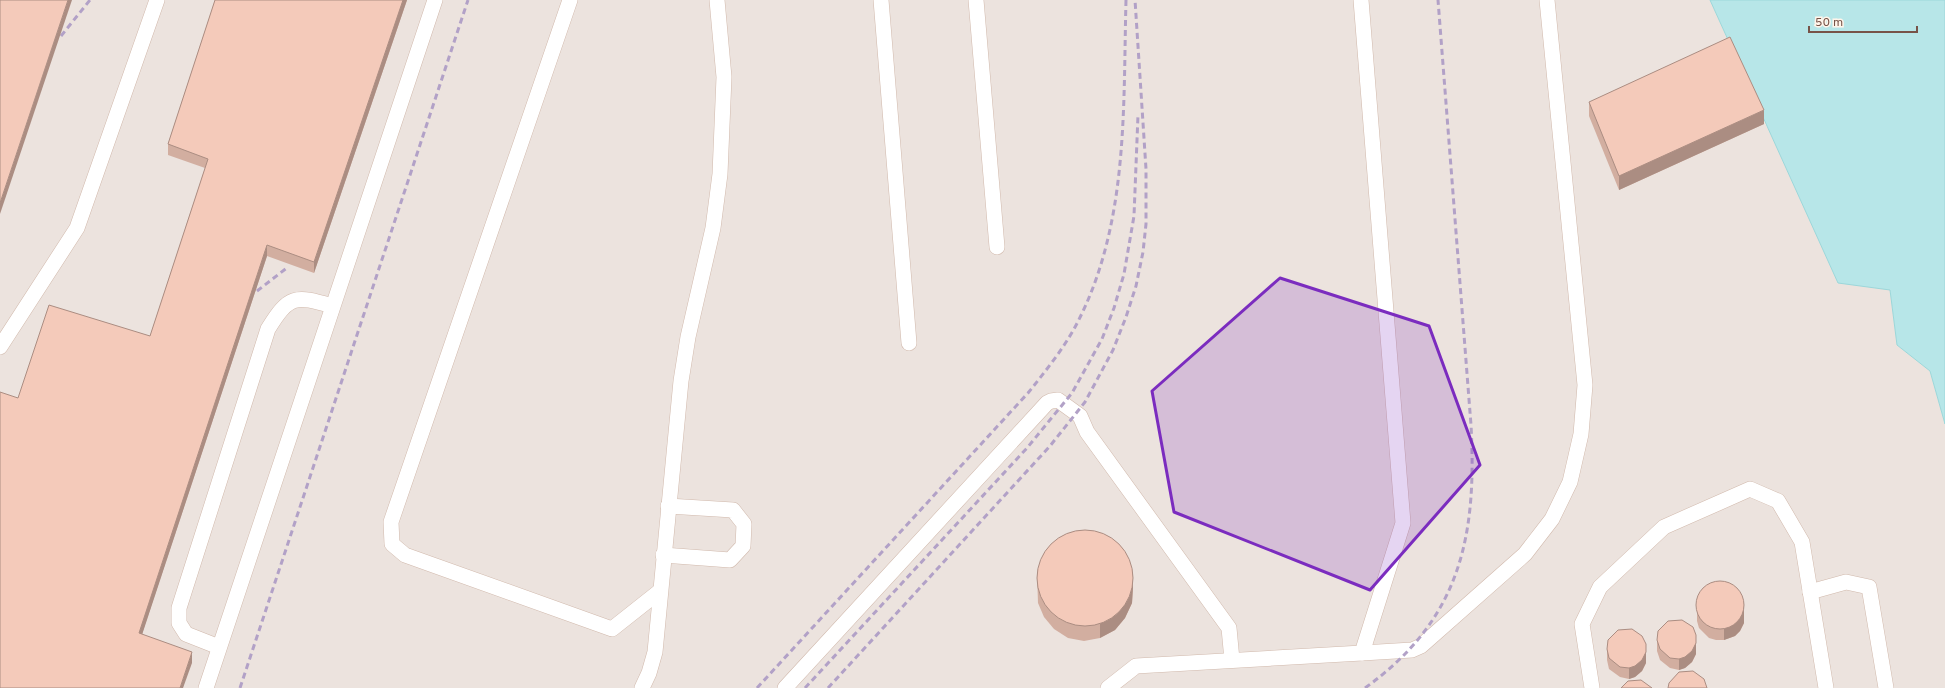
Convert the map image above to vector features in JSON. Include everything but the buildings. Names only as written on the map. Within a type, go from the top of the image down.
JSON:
[{"type":"lane","points":[[0,347],[77,228],[157,0]]},
{"type":"lane","points":[[206,688],[435,0]]},
{"type":"lane","points":[[570,0],[391,522],[392,544],[405,555],[612,629],[660,591]]},
{"type":"lane","points":[[642,688],[649,673],[655,652],[680,380],[688,337],[714,228],[720,174],[724,77],[717,0]]},
{"type":"lane","points":[[881,0],[909,343]]},
{"type":"lane","points":[[976,0],[997,246]]},
{"type":"lane","points":[[1361,0],[1403,523],[1362,653]]},
{"type":"lane","points":[[1108,688],[1136,666],[1412,650],[1422,646],[1525,554],[1552,519],[1570,482],[1581,434],[1585,385],[1547,0]]},
{"type":"lane","points":[[219,648],[186,634],[179,623],[179,608],[268,329],[279,311],[293,299],[307,299],[332,306]]},
{"type":"lane","points":[[785,688],[1047,404],[1054,400],[1058,400],[1080,416],[1087,432],[1229,628],[1232,660]]},
{"type":"lane","points":[[1592,688],[1582,624],[1600,588],[1664,528],[1750,489],[1778,501],[1802,542],[1826,688]]},
{"type":"lane","points":[[663,556],[730,560],[743,546],[744,524],[733,510],[668,506]]},
{"type":"lane","points":[[1810,592],[1846,582],[1869,587],[1886,688]]},
{"type":"highlighted area","points":[[1280,278],[1429,326],[1480,465],[1370,590],[1174,512],[1152,391]]},
{"type":"shaded area","points":[[0,0],[1710,0],[1765,124],[1890,290],[1897,345],[1930,371],[1945,424],[1945,688],[0,688]]},
{"type":"water","points":[[1710,0],[1945,0],[1945,424],[1930,371],[1897,345],[1890,290],[1838,283]]},
{"type":"railway","points":[[61,36],[90,0]]},
{"type":"railway","points":[[240,688],[468,0]]},
{"type":"railway","points":[[757,688],[1028,393],[1058,354],[1074,329],[1092,290],[1105,251],[1114,210],[1120,168],[1123,126],[1126,0]]},
{"type":"railway","points":[[828,688],[1050,446],[1085,402],[1113,350],[1136,286],[1143,252],[1146,224],[1146,169],[1135,0]]},
{"type":"railway","points":[[1365,688],[1397,661],[1423,633],[1442,604],[1456,572],[1465,539],[1470,503],[1472,465],[1471,425],[1438,0]]},
{"type":"railway","points":[[805,688],[1027,448],[1072,393],[1102,339],[1114,308],[1124,274],[1134,216],[1138,115]]},
{"type":"railway","points":[[257,291],[288,267]]}]
